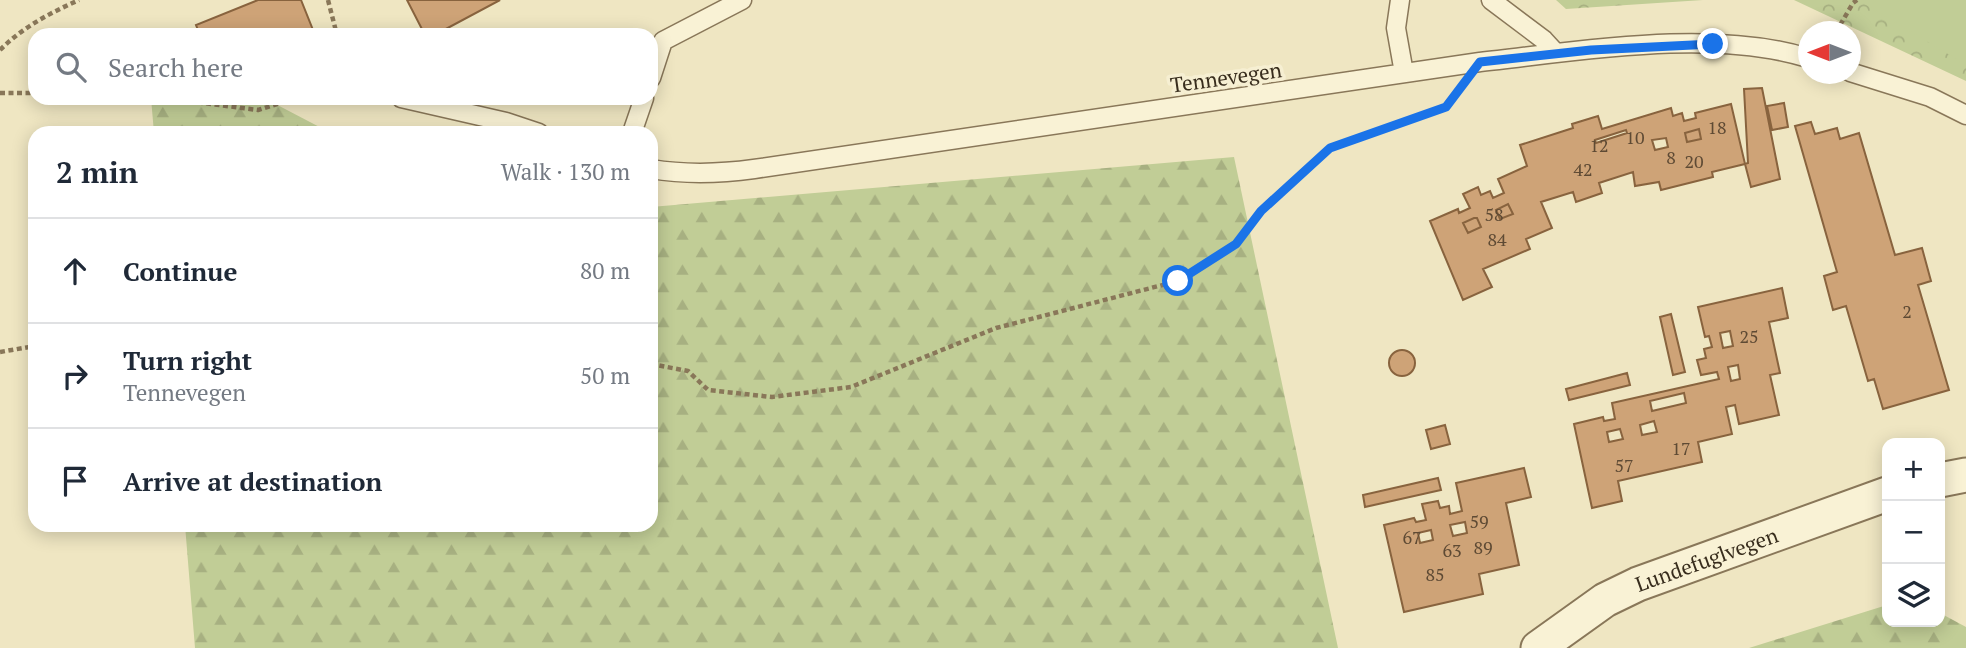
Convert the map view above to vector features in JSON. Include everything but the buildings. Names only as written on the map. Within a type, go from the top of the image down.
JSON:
[{"type":"street","points":[[1945,479],[1966,475]]},
{"type":"street","name":"Lundefuglvegen","points":[[1538,648],[1605,600],[1638,584],[1882,496]]},
{"type":"lane","points":[[658,56],[663,41],[741,0]]},
{"type":"lane","points":[[1400,0],[1396,28],[1404,73]]},
{"type":"lane","points":[[1491,0],[1545,40],[1556,54]]},
{"type":"lane","name":"Tennevegen","points":[[658,170],[717,174],[1480,62],[1556,54],[1654,45],[1723,44],[1761,47],[1798,56]]},
{"type":"lane","points":[[1861,75],[1930,97],[1966,115]]},
{"type":"lane","points":[[432,105],[518,126]]},
{"type":"lane","points":[[634,126],[642,105]]},
{"type":"path","points":[[0,49],[46,15],[79,0]]},
{"type":"path","points":[[328,0],[335,28]]},
{"type":"path","points":[[1842,21],[1857,0]]},
{"type":"path","points":[[658,365],[688,371],[708,390],[772,397],[851,387],[996,328],[1178,281],[1236,244],[1261,211],[1330,148],[1446,107],[1480,62]]},
{"type":"path","points":[[0,93],[28,93]]},
{"type":"path","points":[[219,105],[258,110],[274,105]]},
{"type":"path","points":[[0,352],[28,347]]},
{"type":"green space","points":[[1556,0],[1703,0],[1566,9]]},
{"type":"green space","points":[[1794,0],[1966,0],[1966,81],[1861,32],[1861,21],[1839,21]]},
{"type":"green space","points":[[1858,0],[1966,0],[1966,57],[1963,63]]},
{"type":"green space","points":[[152,105],[277,105],[318,126],[153,126]]},
{"type":"green space","points":[[1234,157],[1338,648],[195,648],[186,532],[658,532],[658,206]]},
{"type":"green space","points":[[1882,607],[1882,627],[1945,627],[1945,616],[1966,627],[1966,648],[1749,648]]},
{"type":"route","points":[[1178,281],[1236,244],[1261,211],[1330,148],[1446,107],[1480,62],[1654,45],[1713,44]]}]
